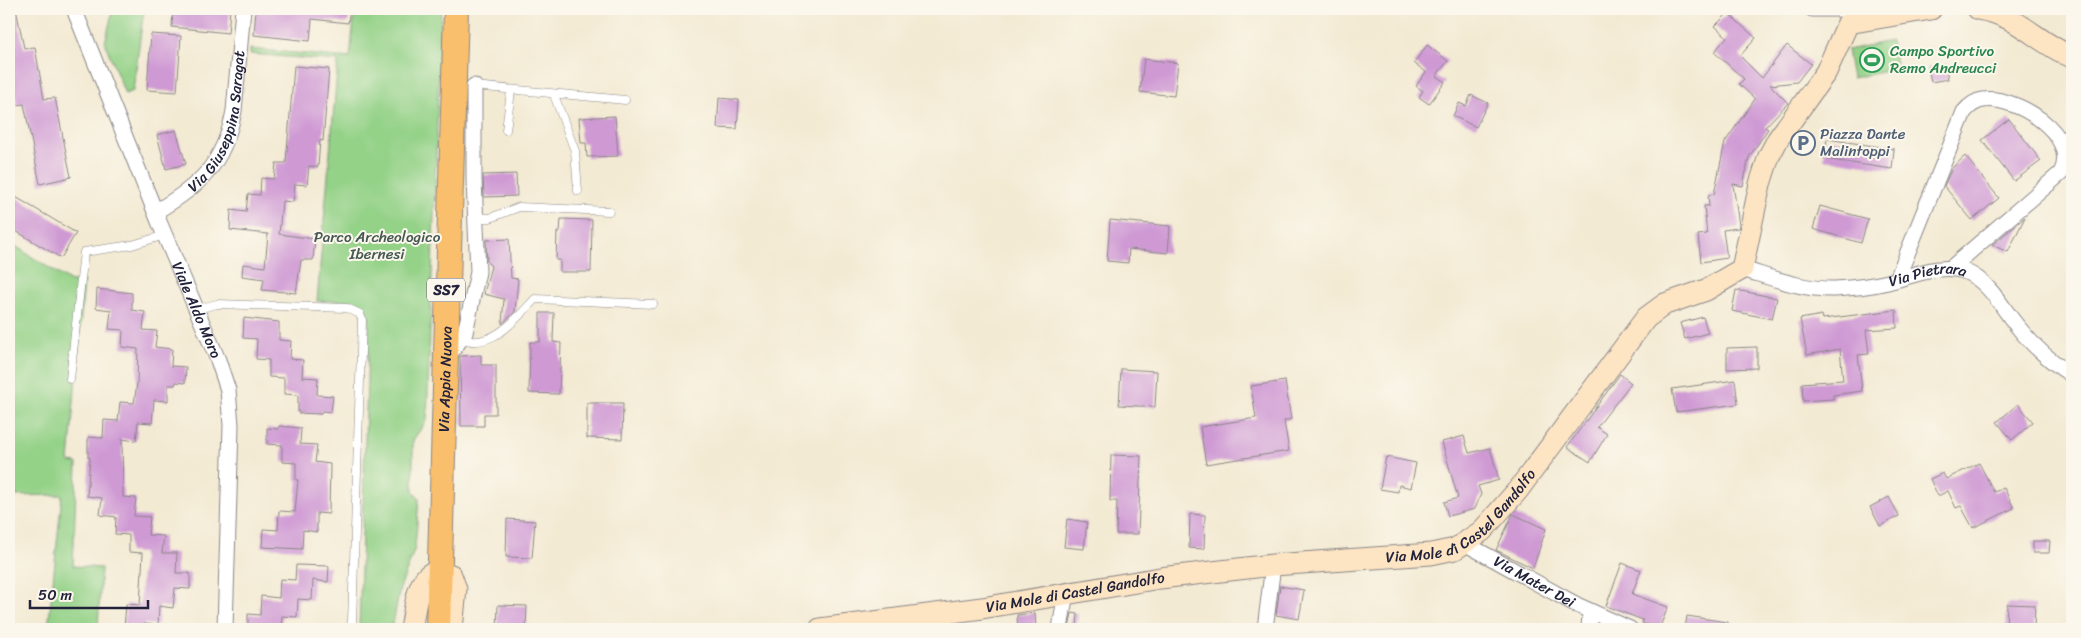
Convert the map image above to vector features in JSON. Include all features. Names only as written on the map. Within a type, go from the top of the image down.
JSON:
[{"type":"main road","name":"Via Appia Nuova","points":[[438,629],[444,362],[456,9]]},
{"type":"street","name":"Viale Aldo Moro","points":[[74,9],[164,235],[197,309],[222,372],[230,408],[230,488],[225,629]]},
{"type":"street","name":"Via Giuseppina Saragat","points":[[155,212],[189,191],[211,169],[221,154],[231,127],[234,111],[243,9]]},
{"type":"street","points":[[1812,9],[1846,14],[1930,9]]},
{"type":"street","points":[[1978,9],[2014,20],[2046,44],[2072,57]]},
{"type":"street","points":[[1742,269],[1760,184],[1769,156],[1778,139],[1826,72],[1846,14]]},
{"type":"street","points":[[444,362],[465,333],[478,272],[474,180],[474,86]]},
{"type":"street","points":[[1897,279],[1964,112],[1976,102],[1987,99],[2000,101],[2035,113],[2048,121],[2063,136],[2068,150],[2069,162],[2061,173],[1951,268]]},
{"type":"street","name":"Via Pietrara","points":[[1742,269],[1794,285],[1820,288],[1857,287],[1927,271],[1951,268],[1968,273],[1983,282],[2031,343],[2054,363],[2072,375]]},
{"type":"street","name":"Via Mole di Castel Gandolfo","points":[[820,629],[982,608],[1066,592],[1160,578],[1273,565],[1430,554],[1455,549],[1466,544],[1482,531],[1518,490],[1646,318],[1665,304],[1706,290],[1742,269]]},
{"type":"street","name":"Via Mater Dei","points":[[1466,544],[1590,612],[1630,629]]},
{"type":"street","points":[[1265,629],[1273,565]]},
{"type":"street","points":[[411,629],[422,583],[429,574],[438,571],[451,575],[455,583],[452,629]]},
{"type":"street","points":[[1060,629],[1066,592]]},
{"type":"street","points":[[1590,612],[1590,629]]},
{"type":"lane","points":[[474,86],[554,95],[626,100]]},
{"type":"lane","points":[[506,130],[511,91]]},
{"type":"lane","points":[[554,95],[574,151],[578,191]]},
{"type":"lane","points":[[477,218],[490,218],[519,207],[609,211]]},
{"type":"lane","points":[[70,379],[84,252],[132,245],[164,235]]},
{"type":"lane","points":[[462,339],[470,342],[497,334],[506,329],[535,299],[652,304]]},
{"type":"lane","points":[[197,309],[217,304],[347,308],[360,314],[362,320],[352,622],[349,629]]},
{"type":"green space","points":[[113,9],[144,9],[133,91],[125,94],[105,43]]},
{"type":"green space","name":"Parco Archeologico Ibernesi","points":[[355,9],[441,9],[427,420],[413,440],[413,491],[419,499],[415,548],[400,588],[392,629],[359,629],[369,318],[361,306],[354,303],[317,301],[338,61],[250,54],[250,49],[350,58]]},
{"type":"green space","name":"Campo Sportivo Remo Andreucci","points":[[1891,41],[1897,69],[1852,78],[1847,50]]},
{"type":"green space","points":[[9,242],[71,282],[84,281],[69,462],[77,463],[73,566],[101,568],[98,629],[48,629],[62,495],[9,496]]},
{"type":"building","points":[[9,9],[16,9],[24,48],[35,47],[44,99],[55,98],[71,177],[40,184],[24,104],[17,105],[9,66]]},
{"type":"building","points":[[173,9],[230,9],[228,33],[172,27]]},
{"type":"building","points":[[256,9],[350,9],[348,23],[312,19],[310,41],[254,35]]},
{"type":"building","points":[[1728,13],[1756,38],[1740,56],[1762,78],[1787,45],[1811,64],[1797,82],[1770,85],[1788,103],[1765,127],[1768,129],[1749,157],[1743,186],[1733,184],[1739,225],[1738,228],[1723,230],[1727,258],[1701,262],[1698,235],[1707,234],[1704,206],[1709,206],[1708,195],[1714,194],[1725,142],[1755,99],[1739,84],[1744,79],[1714,52],[1727,37],[1715,26]]},
{"type":"building","points":[[151,34],[181,36],[177,92],[147,90]]},
{"type":"building","points":[[1427,45],[1448,61],[1436,76],[1445,82],[1429,104],[1419,97],[1423,91],[1416,86],[1426,72],[1414,63]]},
{"type":"building","points":[[1144,59],[1178,63],[1174,96],[1140,92]]},
{"type":"building","points":[[1945,64],[1948,79],[1931,82],[1928,67]]},
{"type":"building","points":[[294,66],[329,69],[323,141],[320,140],[318,167],[309,166],[307,185],[295,184],[293,202],[282,201],[279,234],[315,239],[313,260],[301,260],[296,293],[262,290],[264,279],[242,276],[243,264],[265,267],[268,234],[230,230],[231,210],[246,212],[248,194],[260,195],[261,178],[274,179],[276,163],[286,163]]},
{"type":"building","points":[[1471,95],[1488,103],[1476,127],[1453,116],[1459,103],[1466,106]]},
{"type":"building","points":[[719,98],[739,100],[737,129],[717,128]]},
{"type":"building","points":[[615,116],[618,156],[587,157],[586,143],[581,143],[579,118]]},
{"type":"building","points":[[2009,119],[2041,161],[2014,181],[1982,140]]},
{"type":"building","points":[[176,130],[186,164],[166,169],[157,135]]},
{"type":"building","points":[[1827,139],[1894,149],[1892,169],[1824,159]]},
{"type":"building","points":[[1965,156],[1999,198],[1972,220],[1944,186],[1952,168]]},
{"type":"building","points":[[516,174],[517,196],[484,197],[483,175]]},
{"type":"building","points":[[9,193],[76,233],[61,258],[9,227]]},
{"type":"building","points":[[1820,206],[1868,219],[1861,243],[1813,229]]},
{"type":"building","points":[[2025,217],[2008,252],[1992,245]]},
{"type":"building","points":[[561,219],[592,220],[591,272],[560,272],[560,260],[556,260],[557,232],[560,232]]},
{"type":"building","points":[[1110,220],[1170,226],[1168,253],[1129,249],[1128,263],[1107,261]]},
{"type":"building","points":[[509,239],[511,278],[518,279],[515,312],[502,324],[504,299],[484,294],[491,266],[487,262],[486,240]]},
{"type":"building","points":[[97,289],[132,293],[132,310],[145,312],[143,330],[157,331],[155,347],[172,349],[171,366],[186,367],[185,383],[176,382],[175,385],[168,385],[168,401],[154,400],[152,423],[138,422],[136,441],[122,439],[123,497],[136,498],[134,516],[150,517],[148,535],[164,536],[162,553],[177,553],[176,573],[190,573],[190,589],[175,588],[173,608],[159,606],[158,625],[144,624],[144,629],[124,629],[126,604],[140,605],[143,553],[129,552],[129,535],[115,534],[116,517],[100,515],[102,498],[87,496],[90,458],[88,457],[88,437],[103,438],[104,420],[118,421],[120,402],[134,403],[137,384],[138,349],[122,347],[123,330],[109,329],[111,310],[96,308]]},
{"type":"building","points":[[1736,290],[1777,298],[1772,319],[1732,311]]},
{"type":"building","points":[[1896,310],[1897,328],[1866,330],[1869,354],[1858,355],[1862,391],[1833,395],[1833,399],[1803,401],[1802,383],[1843,380],[1840,349],[1807,355],[1800,319],[1822,315],[1823,319]]},
{"type":"building","points":[[540,313],[554,313],[553,342],[561,343],[559,394],[529,393],[530,342],[540,342]]},
{"type":"building","points":[[1703,317],[1708,333],[1685,339],[1680,323]]},
{"type":"building","points":[[244,318],[279,322],[279,340],[291,341],[290,359],[303,360],[302,377],[318,378],[317,395],[333,396],[331,412],[322,411],[321,414],[298,413],[298,395],[284,394],[284,378],[269,377],[269,360],[256,359],[257,339],[243,338]]},
{"type":"building","points":[[1757,347],[1757,368],[1727,369],[1727,348]]},
{"type":"building","points":[[481,355],[481,365],[496,365],[496,414],[484,414],[484,426],[461,426],[460,356]]},
{"type":"building","points":[[1121,369],[1157,371],[1155,407],[1119,405]]},
{"type":"building","points":[[1620,374],[1631,383],[1597,427],[1607,434],[1590,462],[1567,447]]},
{"type":"building","points":[[1735,380],[1738,404],[1676,412],[1672,389]]},
{"type":"building","points":[[1285,381],[1291,419],[1284,421],[1289,451],[1206,464],[1200,427],[1256,418],[1251,386]]},
{"type":"building","points":[[587,403],[623,403],[622,439],[587,438]]},
{"type":"building","points":[[2018,404],[2033,422],[2012,440],[1997,422]]},
{"type":"building","points":[[279,426],[301,428],[300,444],[317,445],[315,462],[330,464],[329,514],[317,513],[317,532],[303,530],[302,549],[262,547],[263,529],[278,530],[279,511],[295,512],[298,480],[296,480],[296,463],[282,462],[282,445],[267,444],[267,428],[278,429]]},
{"type":"building","points":[[1464,436],[1469,453],[1490,448],[1499,480],[1478,486],[1481,494],[1475,509],[1448,516],[1444,502],[1458,498],[1442,442]]},
{"type":"building","points":[[1111,455],[1141,456],[1138,534],[1116,534],[1117,501],[1110,501]]},
{"type":"building","points":[[1386,457],[1416,463],[1411,488],[1399,485],[1398,492],[1380,489]]},
{"type":"building","points":[[1979,463],[1994,492],[2004,488],[2014,508],[1973,528],[1961,506],[1956,508],[1948,491],[1938,496],[1930,479],[1943,473],[1946,479]]},
{"type":"building","points":[[1889,497],[1899,516],[1880,526],[1870,507]]},
{"type":"building","points":[[1190,514],[1205,515],[1204,549],[1189,548]]},
{"type":"building","points":[[1513,514],[1546,529],[1533,568],[1496,550]]},
{"type":"building","points":[[507,519],[535,521],[532,558],[506,557]]},
{"type":"building","points":[[1067,519],[1087,522],[1084,549],[1064,547]]},
{"type":"building","points":[[2033,541],[2050,541],[2049,553],[2033,553]]},
{"type":"building","points":[[1622,563],[1641,570],[1632,594],[1668,607],[1659,629],[1642,623],[1643,620],[1606,606]]},
{"type":"building","points":[[296,565],[329,566],[328,582],[313,580],[312,600],[298,599],[297,617],[282,616],[281,629],[248,629],[248,614],[260,615],[261,596],[279,598],[280,579],[295,580]]},
{"type":"building","points":[[1280,586],[1304,590],[1299,619],[1276,615]]},
{"type":"building","points":[[2007,604],[2035,605],[2034,629],[2006,629]]},
{"type":"building","points":[[498,605],[527,606],[526,629],[497,629]]},
{"type":"building","points":[[1035,613],[1036,629],[1018,629],[1017,615]]},
{"type":"building","points":[[1072,613],[1078,614],[1077,629],[1069,629]]},
{"type":"building","points":[[1687,616],[1727,622],[1727,629],[1685,629]]},
{"type":"place","name":"Campo Sportivo Remo Andreucci","points":[[1872,60]]},
{"type":"place","name":"Piazza Dante Malintoppi","points":[[1803,143]]}]
